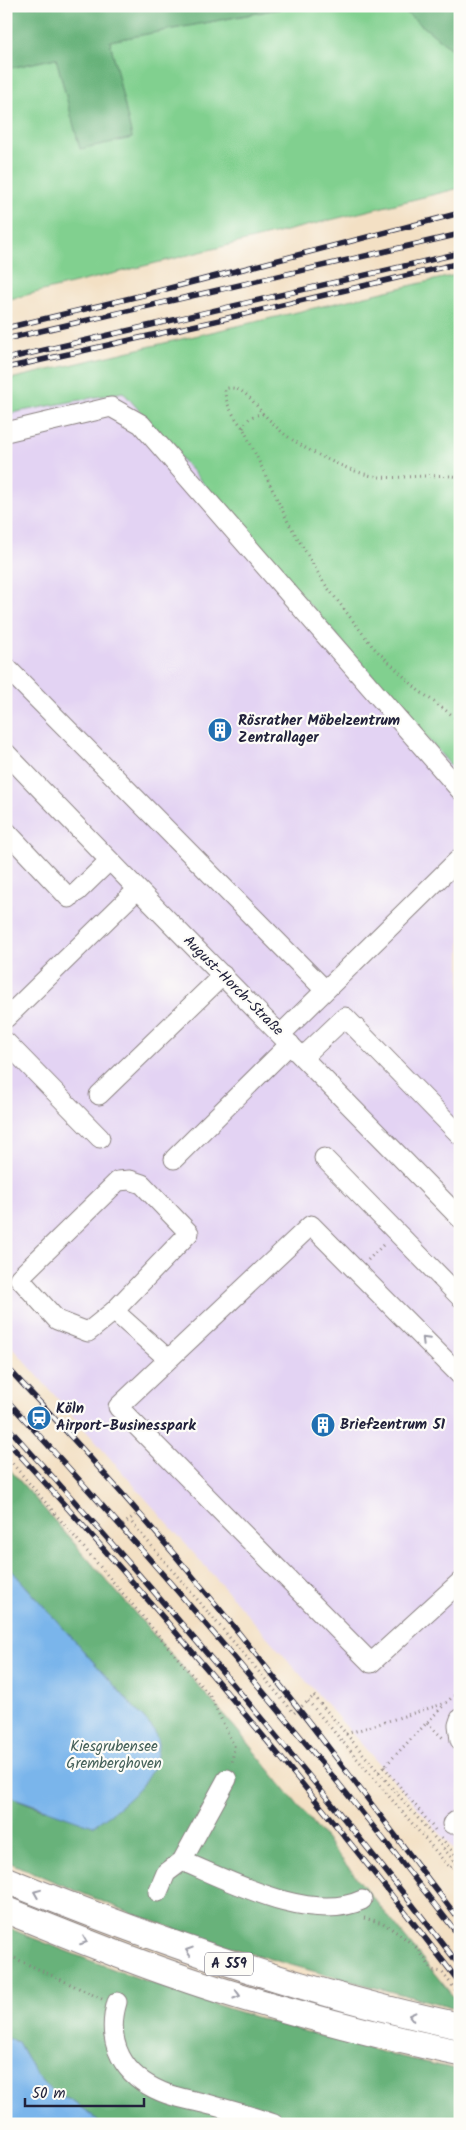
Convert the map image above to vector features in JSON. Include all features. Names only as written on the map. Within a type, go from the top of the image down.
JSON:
[{"type":"highway","name":"A 559","points":[[6,1880],[94,1916],[239,1967],[358,2001],[460,2026]]},
{"type":"highway","name":"A 559","points":[[6,1910],[84,1941],[228,1993],[341,2025],[460,2053]]},
{"type":"street","points":[[6,432],[112,407],[141,424],[460,790]]},
{"type":"street","points":[[6,667],[324,990]]},
{"type":"street","name":"August-Horch-Straße","points":[[6,754],[460,1218]]},
{"type":"street","points":[[6,831],[73,895],[109,861]]},
{"type":"street","points":[[174,1159],[291,1045],[324,990],[460,858]]},
{"type":"street","points":[[6,1018],[137,890]]},
{"type":"street","points":[[99,1095],[223,975]]},
{"type":"street","points":[[291,1045],[344,1017],[460,1135]]},
{"type":"street","points":[[6,1042],[100,1138]]},
{"type":"street","points":[[324,1158],[460,1297]]},
{"type":"street","points":[[130,1180],[142,1184],[189,1233],[114,1312],[88,1332],[57,1320],[19,1278],[118,1181],[130,1180]]},
{"type":"street","points":[[460,1375],[310,1225],[118,1407],[371,1664],[460,1582]]},
{"type":"street","points":[[114,1312],[168,1359]]},
{"type":"street","points":[[456,1713],[460,1740]]},
{"type":"street","points":[[158,1892],[166,1873],[182,1861],[227,1778]]},
{"type":"street","points":[[182,1861],[267,1896],[296,1905],[357,1903]]},
{"type":"street","points":[[116,2003],[113,2035],[120,2057],[134,2076],[162,2092],[241,2113],[274,2124]]},
{"type":"path","points":[[460,477],[432,475],[394,478],[377,477],[361,472],[308,449],[283,433],[242,392],[234,388],[225,389],[224,394],[234,417],[243,428],[288,522],[324,583],[372,647],[418,690],[460,721]]},
{"type":"path","points":[[243,428],[247,420],[254,415],[264,414]]},
{"type":"path","points":[[356,1271],[396,1232]]},
{"type":"path","points":[[6,1456],[210,1696],[234,1746],[232,1763],[227,1778]]},
{"type":"path","points":[[123,1525],[135,1515]]},
{"type":"path","points":[[130,1521],[294,1713],[309,1703],[314,1696],[456,1863],[450,1868],[309,1703]]},
{"type":"path","points":[[379,1772],[460,1690]]},
{"type":"path","points":[[346,1734],[446,1703]]},
{"type":"path","points":[[446,1703],[456,1713]]},
{"type":"path","points":[[384,1768],[460,1860]]},
{"type":"path","points":[[357,1903],[355,1912],[366,1919],[383,1923],[418,1949],[432,1970],[442,1972],[460,1996]]},
{"type":"path","points":[[6,1954],[116,2003]]},
{"type":"shaded area","points":[[123,392],[460,776],[460,1856],[6,1340],[6,414]]},
{"type":"green space","points":[[6,6],[294,6],[110,41],[132,138],[80,149],[56,58],[6,69]]},
{"type":"green space","points":[[294,6],[398,6],[460,56],[460,188],[6,300],[6,69],[56,58],[80,148],[132,138],[110,41]]},
{"type":"green space","points":[[398,6],[460,6],[460,56]]},
{"type":"green space","points":[[460,274],[460,776],[123,392],[6,414],[6,380]]},
{"type":"green space","name":"Kiesgrubensee Gremberghoven","points":[[6,1465],[237,1730],[460,2005],[460,2009],[316,1972],[210,1941],[132,1913],[6,1861],[6,1795],[42,1809],[117,1809],[142,1785],[158,1744],[154,1730],[6,1564]]},
{"type":"green space","points":[[6,1927],[117,1970],[230,2009],[344,2042],[460,2070],[460,2124],[100,2124],[90,2113],[70,2100],[54,2094],[35,2073],[18,2042],[6,2038]]},
{"type":"water","points":[[6,1564],[154,1730],[158,1743],[152,1770],[144,1782],[125,1802],[93,1826],[6,1795]]},
{"type":"water","points":[[6,2038],[18,2042],[35,2073],[54,2094],[70,2100],[90,2113],[100,2124],[6,2124]]},
{"type":"railway","points":[[6,328],[139,296],[460,213]]},
{"type":"railway","points":[[6,339],[460,234]]},
{"type":"railway","points":[[6,359],[460,253]]},
{"type":"railway","points":[[6,368],[460,263]]},
{"type":"railway","points":[[6,1366],[106,1476],[203,1589],[315,1729],[460,1921]]},
{"type":"railway","points":[[6,1399],[124,1530],[239,1663],[351,1799],[460,1937]]},
{"type":"railway","points":[[6,1425],[239,1691],[351,1827],[460,1966]]},
{"type":"railway","points":[[6,1440],[124,1572],[239,1707],[351,1844],[460,1983]]},
{"type":"place","name":"Rösrather Möbelzentrum Zentrallager","points":[[220,730]]},
{"type":"place","name":"Köln Airport-Businesspark","points":[[39,1418]]},
{"type":"place","name":"Briefzentrum 51","points":[[323,1425]]}]
